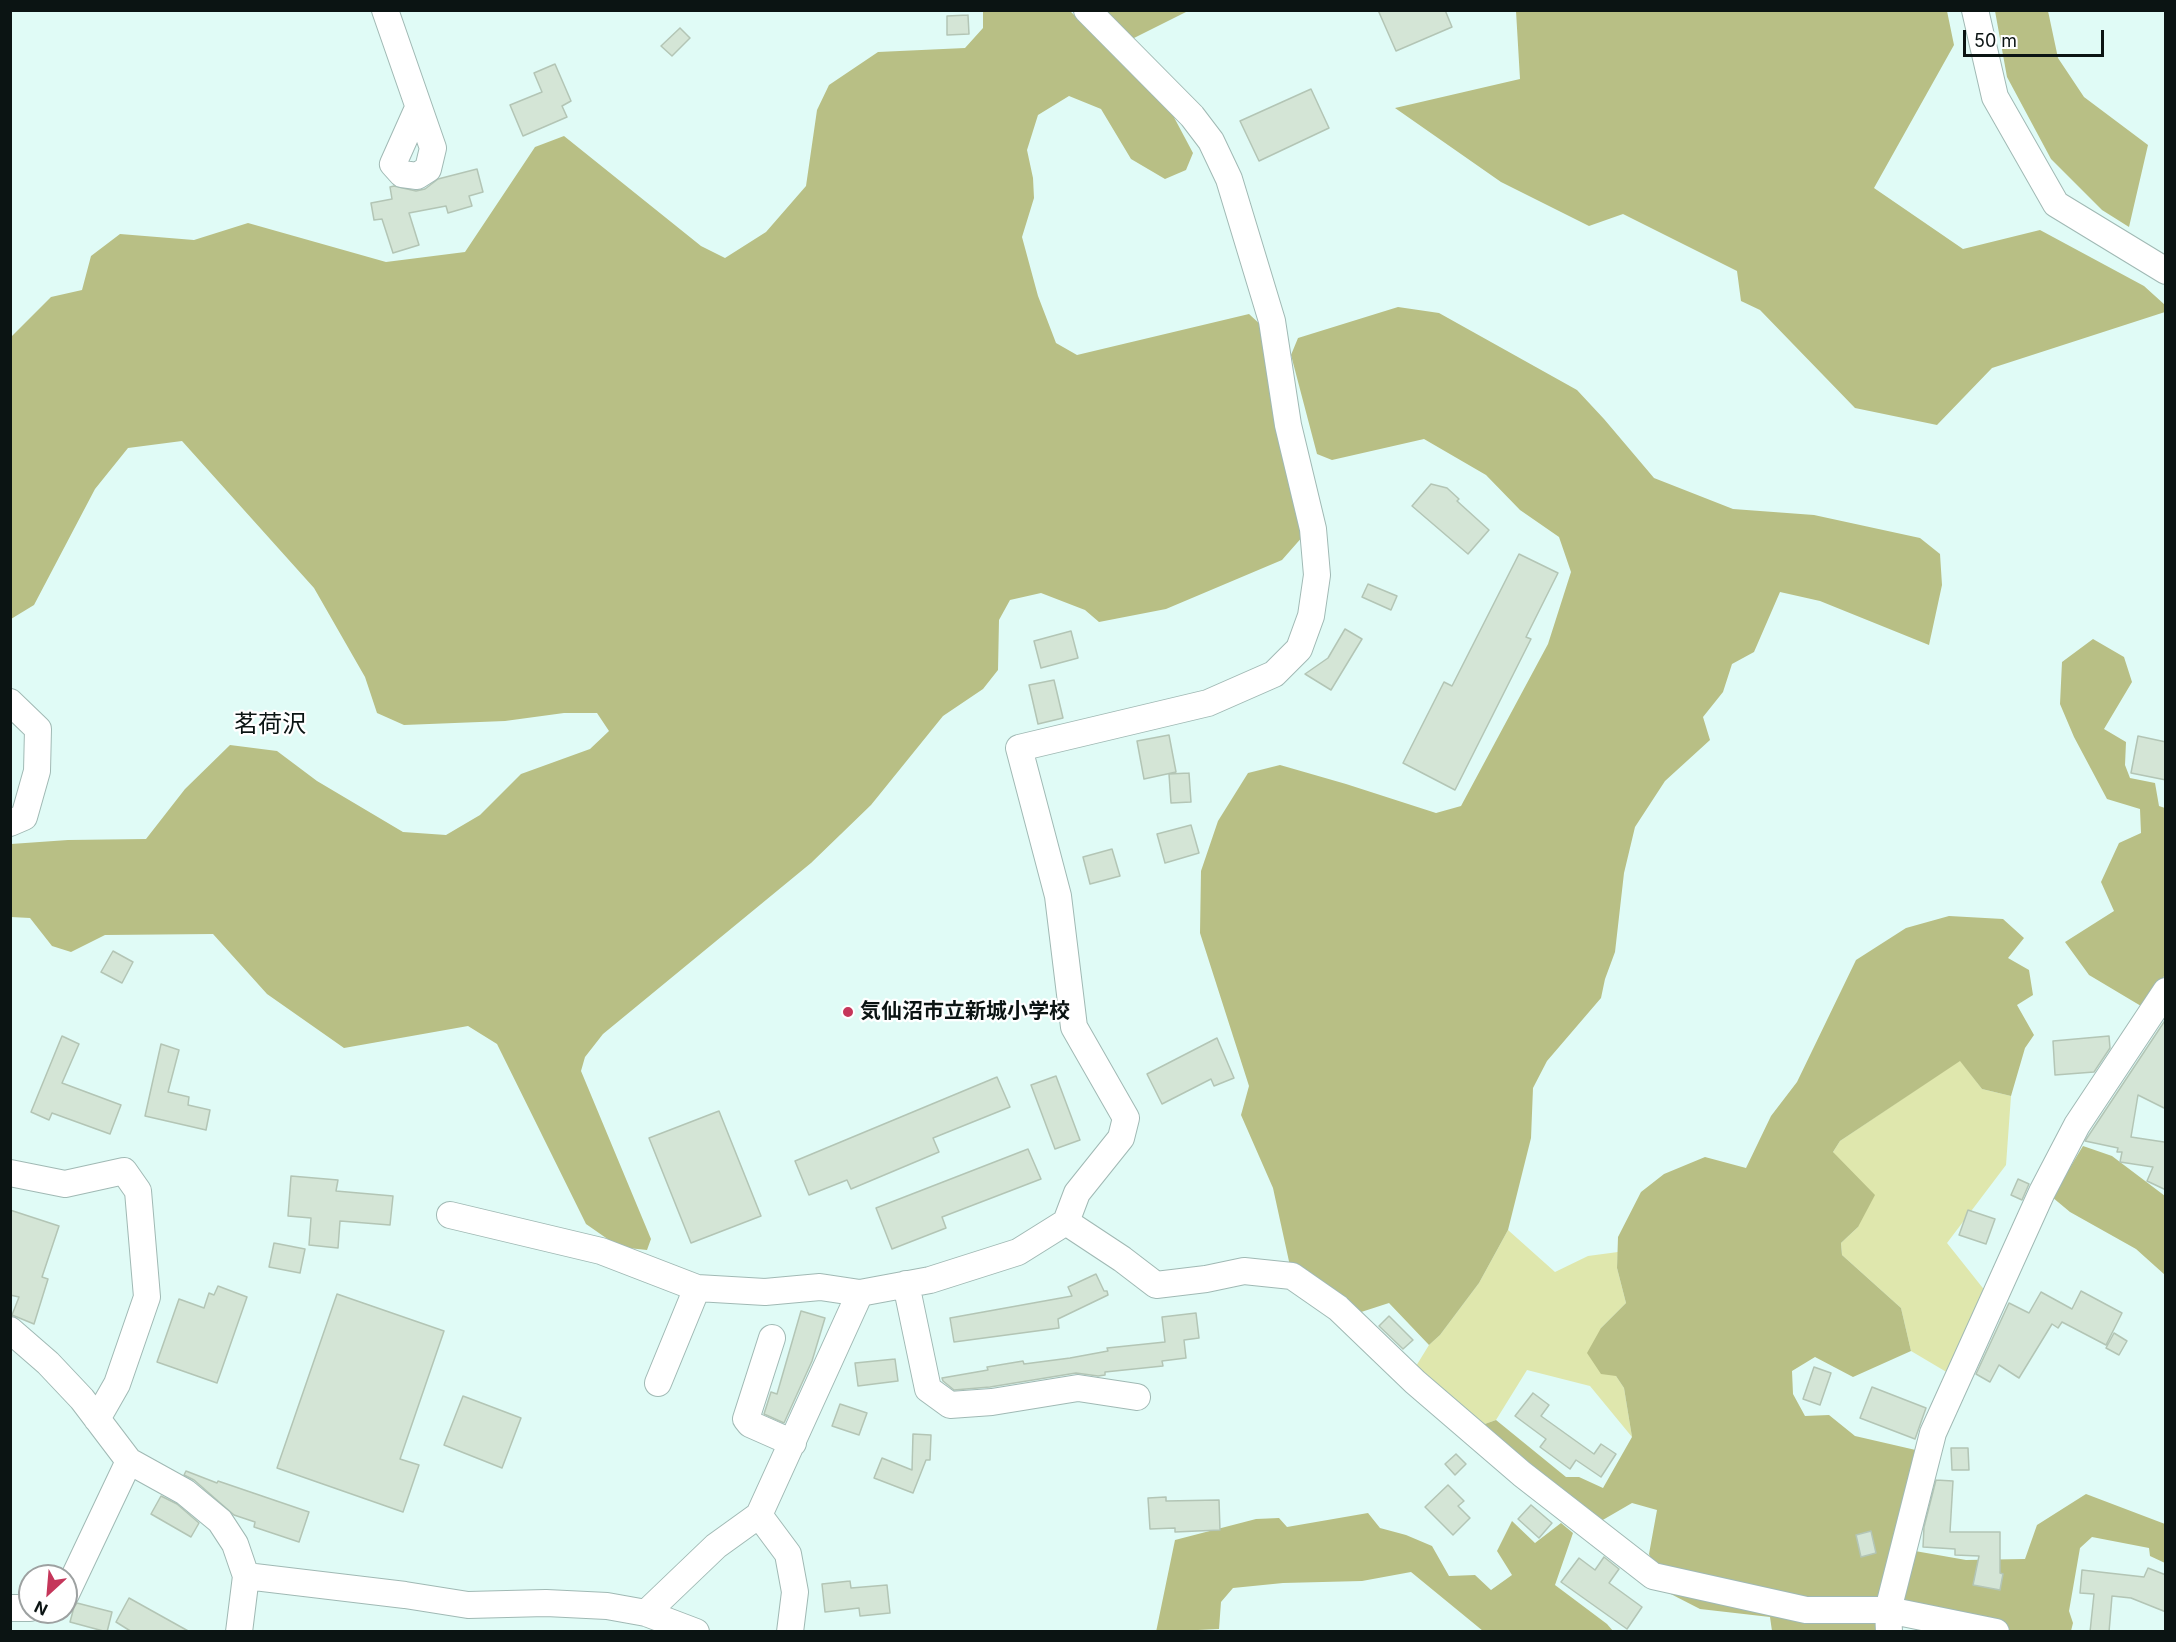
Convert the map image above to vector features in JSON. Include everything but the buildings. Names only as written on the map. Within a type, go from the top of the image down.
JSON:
[{"type":"street","points":[[385,10],[418,108]]},
{"type":"street","points":[[450,1215],[601,1251],[697,1288],[765,1292],[820,1287],[860,1293],[930,1280],[1018,1252],[1066,1222],[1077,1194],[1120,1138],[1126,1118],[1074,1026],[1058,896],[1019,748],[1208,704],[1274,674],[1299,649],[1311,616],[1317,575],[1313,529],[1288,425],[1272,321],[1229,179],[1211,141],[1192,116],[1087,10]]},
{"type":"street","points":[[1975,10],[1995,97],[2056,204],[2166,271]]},
{"type":"street","points":[[10,702],[38,729],[38,761],[24,817],[10,823]]},
{"type":"street","points":[[1889,1621],[1933,1433],[2042,1192],[2077,1125],[2166,991]]},
{"type":"street","points":[[10,1173],[65,1184],[124,1171],[138,1191],[147,1297],[117,1384],[97,1419]]},
{"type":"street","points":[[1066,1222],[1122,1259],[1156,1285],[1206,1279],[1244,1271],[1292,1276],[1338,1308],[1414,1382],[1522,1473],[1653,1576],[1806,1610],[1996,1632]]},
{"type":"street","points":[[906,1284],[928,1389],[950,1405],[992,1402],[1078,1388],[1137,1397]]},
{"type":"street","points":[[658,1383],[697,1288]]},
{"type":"street","points":[[646,1613],[716,1546],[759,1515],[860,1293]]},
{"type":"street","points":[[10,1330],[48,1363],[82,1399],[129,1461],[185,1492],[220,1521],[236,1544],[246,1576],[239,1632]]},
{"type":"street","points":[[772,1338],[746,1419],[750,1424],[793,1443]]},
{"type":"street","points":[[78,1569],[129,1461]]},
{"type":"street","points":[[759,1515],[788,1554],[795,1592],[790,1632]]},
{"type":"street","points":[[246,1576],[468,1605],[546,1602],[607,1606],[646,1613],[688,1630]]},
{"type":"green space","points":[[983,11],[1070,11],[1168,106],[1193,153],[1186,170],[1165,179],[1131,159],[1101,109],[1069,96],[1038,115],[1027,150],[1033,178],[1034,198],[1022,237],[1038,296],[1056,343],[1077,355],[1249,314],[1263,327],[1304,535],[1282,560],[1166,609],[1099,622],[1085,610],[1041,593],[1010,600],[999,620],[998,670],[983,689],[943,716],[871,805],[811,863],[603,1034],[585,1057],[581,1071],[651,1239],[647,1250],[619,1247],[586,1224],[497,1044],[468,1026],[344,1048],[267,994],[213,934],[105,935],[71,952],[52,946],[30,918],[11,917],[11,844],[68,840],[146,839],[185,789],[230,745],[277,751],[317,781],[403,832],[446,835],[480,815],[521,774],[590,749],[609,731],[597,713],[564,713],[505,721],[404,725],[377,713],[365,677],[314,588],[182,441],[128,448],[95,489],[34,605],[11,619],[11,337],[51,297],[82,290],[91,256],[120,234],[194,240],[248,223],[386,262],[465,252],[535,147],[564,136],[701,246],[725,258],[766,232],[806,186],[817,110],[829,85],[878,52],[965,48],[983,28]]},
{"type":"green space","points":[[1103,11],[1188,11],[1132,39]]},
{"type":"green space","points":[[1516,11],[1947,11],[1954,45],[1874,188],[1963,249],[2040,230],[2144,286],[2165,305],[2165,312],[1992,368],[1937,425],[1855,408],[1760,310],[1741,301],[1737,271],[1623,214],[1589,226],[1501,182],[1395,108],[1520,79]]},
{"type":"green space","points":[[1995,11],[2048,11],[2058,58],[2084,97],[2148,145],[2129,227],[2102,210],[2051,159],[2007,77]]},
{"type":"green space","points":[[1398,307],[1439,313],[1577,390],[1654,478],[1733,509],[1814,515],[1920,538],[1940,554],[1942,585],[1929,645],[1820,601],[1780,592],[1754,652],[1732,664],[1723,692],[1703,717],[1710,740],[1665,781],[1635,827],[1624,873],[1615,952],[1601,998],[1547,1061],[1533,1088],[1531,1138],[1508,1230],[1479,1283],[1440,1335],[1429,1345],[1389,1303],[1355,1314],[1290,1266],[1273,1188],[1241,1115],[1249,1086],[1200,933],[1201,871],[1218,821],[1248,773],[1280,765],[1436,813],[1461,806],[1548,644],[1571,572],[1559,537],[1520,510],[1486,475],[1424,439],[1332,460],[1317,454],[1291,355],[1298,338]]},
{"type":"green space","points":[[2093,639],[2124,657],[2132,682],[2104,729],[2126,742],[2125,765],[2130,778],[2155,783],[2159,806],[2165,808],[2165,975],[2141,1006],[2089,975],[2065,942],[2114,911],[2101,882],[2119,843],[2141,833],[2140,809],[2107,799],[2074,737],[2060,704],[2062,662]]},
{"type":"green space","points":[[1949,916],[2003,919],[2024,938],[2008,958],[2029,970],[2033,995],[2017,1005],[2034,1035],[2025,1048],[2011,1096],[1982,1089],[1960,1061],[1840,1141],[1833,1152],[1875,1195],[1858,1227],[1841,1243],[1842,1255],[1901,1308],[1911,1351],[1853,1377],[1815,1357],[1792,1371],[1793,1394],[1805,1416],[1829,1415],[1855,1436],[1920,1451],[1884,1631],[1772,1631],[1770,1617],[1700,1609],[1661,1589],[1649,1554],[1657,1510],[1632,1503],[1601,1521],[1560,1492],[1482,1425],[1496,1420],[1566,1477],[1579,1477],[1603,1488],[1632,1437],[1624,1388],[1616,1376],[1601,1374],[1587,1353],[1601,1328],[1626,1303],[1617,1268],[1618,1237],[1641,1192],[1664,1174],[1705,1157],[1746,1168],[1771,1116],[1797,1082],[1856,960],[1906,928]]},
{"type":"green space","points":[[1960,1060],[1982,1089],[2011,1096],[2006,1165],[1947,1243],[1986,1292],[1965,1383],[1911,1351],[1901,1308],[1842,1255],[1841,1243],[1858,1227],[1833,1152],[1840,1141]]},
{"type":"green space","points":[[2083,1146],[2112,1156],[2165,1196],[2165,1275],[2136,1249],[2070,1212],[2052,1197]]},
{"type":"green space","points":[[1508,1230],[1555,1272],[1588,1256],[1618,1252],[1617,1268],[1626,1303],[1601,1328],[1616,1376],[1624,1388],[1632,1437],[1590,1386],[1527,1370],[1496,1420],[1482,1425],[1413,1371],[1429,1345],[1440,1335],[1479,1283]]},
{"type":"green space","points":[[2086,1494],[2165,1524],[2165,1563],[2150,1556],[2149,1548],[2092,1537],[2080,1548],[2069,1611],[2073,1623],[2071,1631],[1936,1631],[1893,1617],[1915,1551],[1966,1560],[2025,1559],[2037,1525]]},
{"type":"green space","points":[[1368,1513],[1380,1528],[1406,1535],[1432,1546],[1449,1576],[1475,1575],[1491,1590],[1512,1575],[1497,1551],[1512,1521],[1535,1543],[1561,1523],[1573,1533],[1555,1585],[1613,1631],[1483,1631],[1411,1572],[1362,1581],[1283,1583],[1233,1588],[1221,1602],[1219,1629],[1156,1632],[1175,1540],[1256,1519],[1279,1518],[1287,1527]]},
{"type":"place","name":"気仙沼市立新城小学校","points":[[848,1012]]},
{"type":"district","name":"茗荷沢","points":[[270,725]]}]
